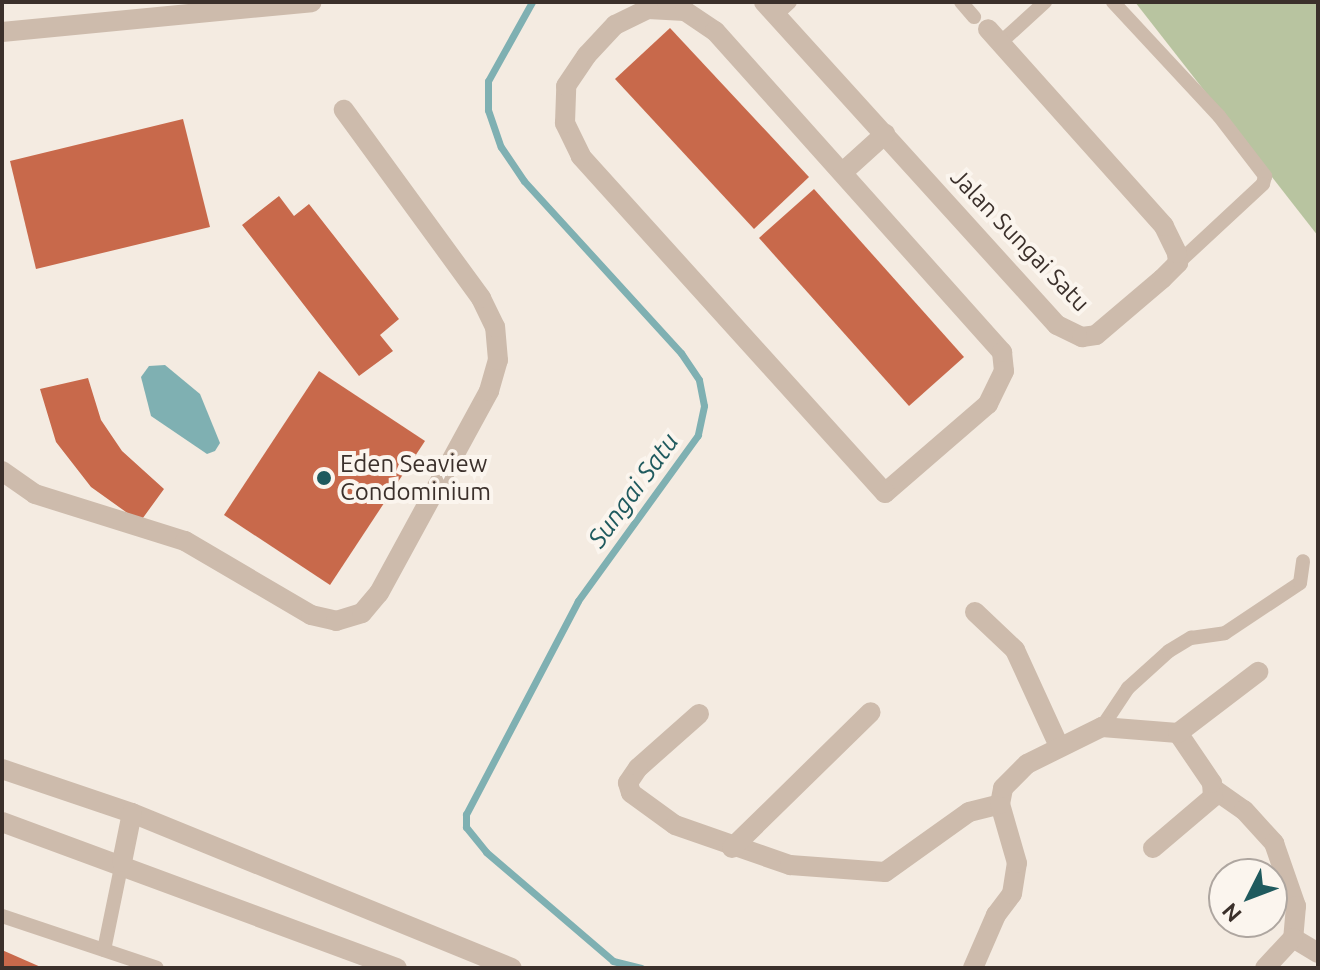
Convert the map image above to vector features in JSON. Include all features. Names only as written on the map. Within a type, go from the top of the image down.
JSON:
[{"type":"street","points":[[2,32],[312,2]]},
{"type":"street","name":"Jalan Sungai Satu","points":[[777,6],[885,134],[1068,333],[1082,337],[1108,328],[1178,263]]},
{"type":"street","points":[[648,9],[685,11],[715,31],[843,172],[992,336],[1004,371],[988,404],[885,493],[581,156],[565,123],[566,86],[615,25],[648,9]]},
{"type":"street","points":[[988,29],[1164,226],[1178,263]]},
{"type":"street","points":[[2,471],[35,494],[185,541],[311,615],[336,621],[362,613],[379,593],[489,391],[498,360],[495,327],[481,298],[344,110]]},
{"type":"street","points":[[843,172],[885,134]]},
{"type":"street","points":[[975,612],[1015,650],[1059,746]]},
{"type":"street","points":[[979,963],[1012,894],[1017,863],[1000,804],[1003,788],[1027,764],[1102,727],[1178,733],[1258,672]]},
{"type":"street","points":[[732,848],[871,712]]},
{"type":"street","points":[[699,714],[628,783],[631,793],[675,825],[732,848],[790,865],[885,872],[969,812],[1000,804]]},
{"type":"street","points":[[1178,733],[1215,790],[1244,810],[1274,843],[1296,906],[1293,938],[1265,968]]},
{"type":"street","points":[[2,769],[132,813],[512,968]]},
{"type":"street","points":[[1153,848],[1209,803],[1215,790]]},
{"type":"street","points":[[122,862],[132,813]]},
{"type":"street","points":[[2,822],[122,862],[397,968]]},
{"type":"street","points":[[1293,938],[1318,953]]},
{"type":"lane","points":[[961,2],[988,29],[1045,2]]},
{"type":"lane","points":[[1113,2],[1219,116],[1265,176],[1263,184],[1178,263]]},
{"type":"lane","points":[[1102,727],[1128,688],[1169,651],[1191,638],[1225,633],[1300,583],[1303,561]]},
{"type":"lane","points":[[104,950],[122,862]]},
{"type":"lane","points":[[2,916],[157,968]]},
{"type":"green space","points":[[1135,2],[1318,2],[1318,236]]},
{"type":"water","points":[[165,365],[200,394],[220,443],[215,451],[207,454],[151,416],[141,377],[149,366]]},
{"type":"building","points":[[670,28],[809,177],[754,229],[615,79]]},
{"type":"building","points":[[183,119],[210,227],[36,269],[10,161]]},
{"type":"building","points":[[814,189],[964,357],[909,406],[759,238]]},
{"type":"building","points":[[279,196],[294,216],[309,204],[399,319],[380,335],[393,351],[359,376],[242,225]]},
{"type":"building","name":"Eden Seaview Condominium","points":[[319,371],[425,441],[330,585],[224,515]]},
{"type":"building","points":[[88,378],[101,420],[122,451],[164,489],[140,522],[91,487],[56,442],[40,389]]},
{"type":"building","points":[[2,950],[43,968],[2,968]]},
{"type":"waterway","name":"Sungai Satu","points":[[532,2],[488,81],[488,110],[501,147],[524,181],[681,353],[699,380],[704,406],[698,435],[578,601],[466,814],[466,827],[486,852],[613,961],[641,968]]},
{"type":"place","name":"Eden Seaview Condominium","points":[[324,478]]}]
